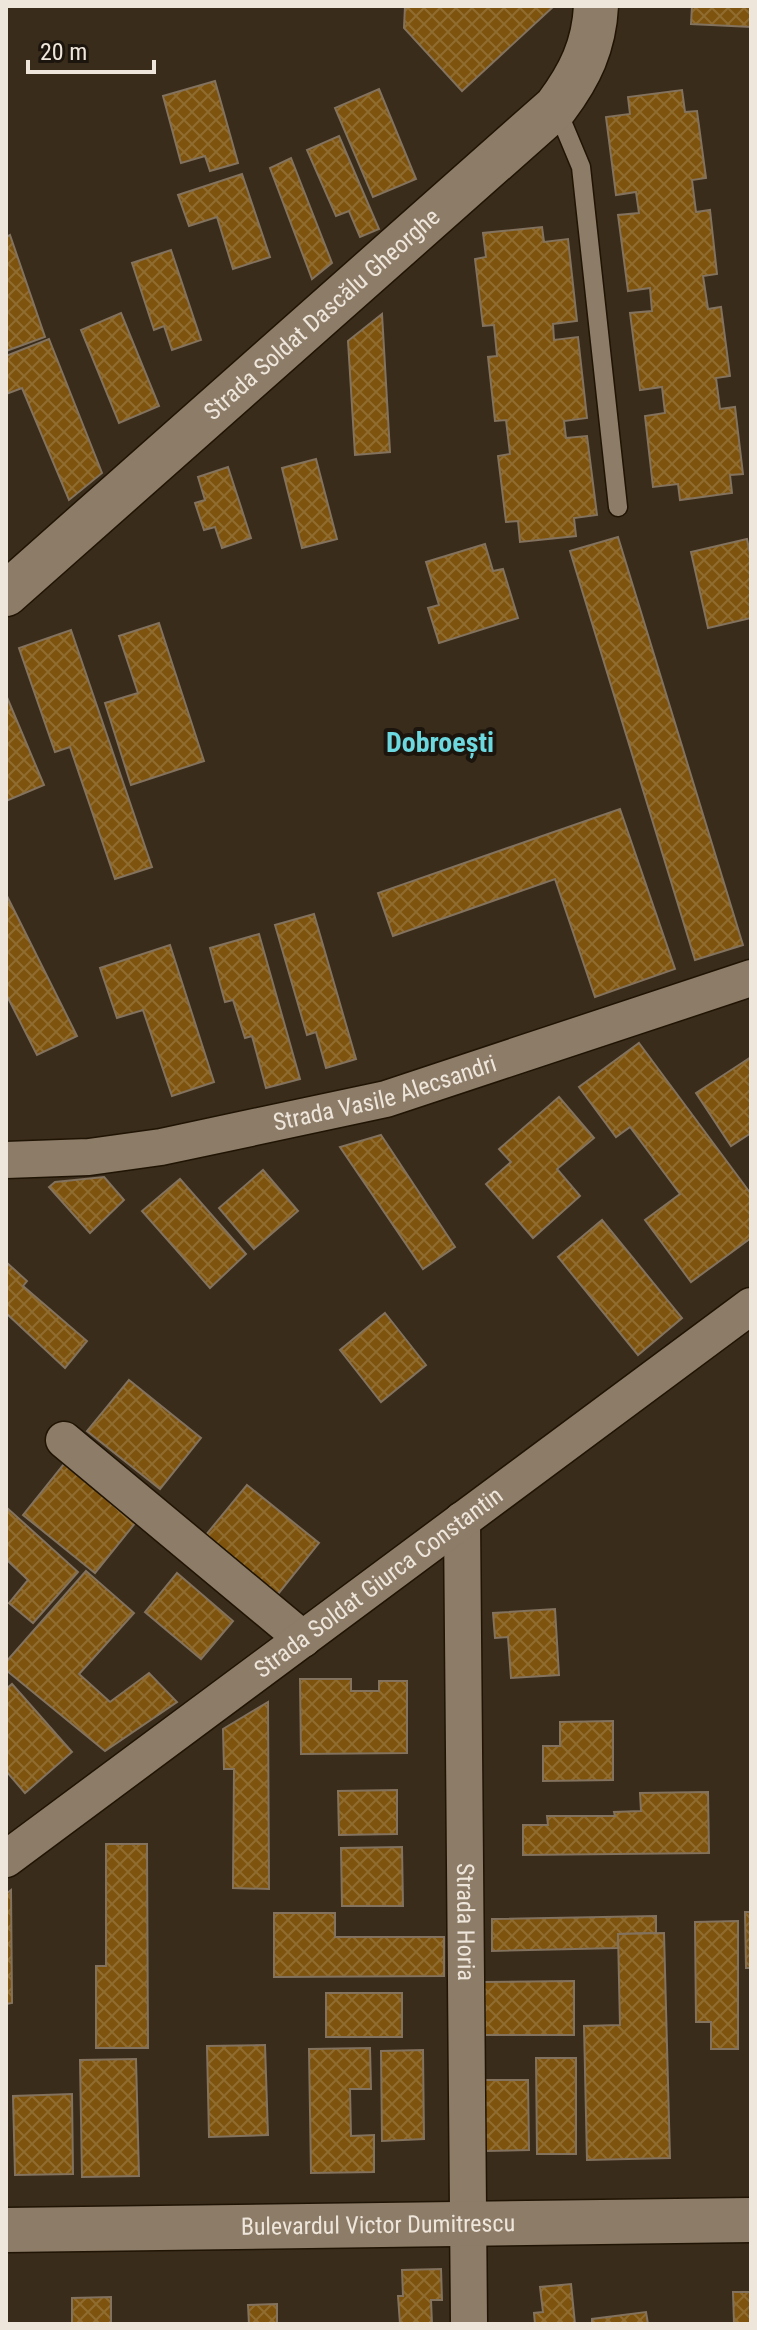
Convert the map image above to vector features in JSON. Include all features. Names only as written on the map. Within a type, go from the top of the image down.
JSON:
[{"type":"street","name":"Strada Soldat Dascălu Gheorghe","points":[[6,594],[556,107],[576,81],[587,56],[596,6]]},
{"type":"street","name":"Strada Vasile Alecsandri","points":[[6,1160],[89,1157],[161,1147],[386,1099],[751,978]]},
{"type":"street","name":"Strada Soldat Giurca Constantin","points":[[6,1859],[751,1306]]},
{"type":"street","points":[[64,1440],[303,1639]]},
{"type":"street","name":"Strada Horia","points":[[462,1520],[469,2324]]},
{"type":"street","name":"Bulevardul Victor Dumitrescu","points":[[6,2230],[751,2220]]},
{"type":"lane","points":[[556,107],[581,167],[618,507]]},
{"type":"building","points":[[405,6],[554,6],[462,91],[404,28]]},
{"type":"building","points":[[692,6],[751,6],[751,27],[691,24]]},
{"type":"building","points":[[215,81],[238,163],[210,171],[205,156],[181,163],[163,96]]},
{"type":"building","points":[[379,89],[416,179],[373,197],[335,108]]},
{"type":"building","points":[[682,90],[685,112],[697,111],[706,178],[692,180],[696,212],[710,210],[717,274],[703,276],[708,309],[721,307],[730,376],[716,378],[720,409],[735,407],[743,474],[730,475],[732,493],[680,500],[678,484],[653,487],[645,416],[665,413],[662,387],[640,390],[630,313],[652,311],[650,288],[628,291],[618,215],[639,213],[636,192],[616,195],[606,117],[630,114],[628,97]]},
{"type":"building","points":[[339,136],[379,229],[360,237],[349,211],[336,216],[307,150]]},
{"type":"building","points":[[291,158],[332,263],[312,279],[270,168]]},
{"type":"building","points":[[242,174],[270,257],[233,269],[217,217],[189,226],[178,195]]},
{"type":"building","points":[[542,227],[544,242],[568,239],[577,321],[553,324],[554,340],[578,337],[587,418],[564,421],[566,438],[587,436],[597,515],[574,518],[576,536],[520,542],[518,521],[506,522],[498,456],[510,454],[506,420],[495,421],[488,357],[497,356],[494,325],[483,326],[475,259],[486,257],[483,233]]},
{"type":"building","points":[[10,235],[45,337],[6,351],[6,237]]},
{"type":"building","points":[[171,250],[201,340],[172,350],[164,326],[154,330],[132,263]]},
{"type":"building","points":[[121,313],[159,406],[119,423],[81,330]]},
{"type":"building","points":[[382,314],[390,452],[355,455],[348,341]]},
{"type":"building","points":[[49,339],[102,473],[69,500],[22,388],[6,394],[6,356]]},
{"type":"building","points":[[316,459],[337,539],[302,548],[282,468]]},
{"type":"building","points":[[228,467],[251,538],[222,548],[215,527],[204,530],[195,503],[205,500],[198,477]]},
{"type":"building","points":[[618,537],[743,945],[695,960],[570,551]]},
{"type":"building","points":[[747,539],[751,559],[751,618],[708,628],[691,552]]},
{"type":"building","points":[[485,544],[493,571],[503,569],[518,618],[439,643],[428,608],[439,605],[426,562]]},
{"type":"building","points":[[159,623],[204,761],[131,785],[105,703],[138,693],[119,636]]},
{"type":"building","points":[[71,630],[152,867],[115,879],[70,747],[55,752],[19,648]]},
{"type":"building","points":[[6,695],[44,785],[6,801]]},
{"type":"building","points":[[620,809],[675,969],[595,997],[555,879],[393,936],[378,893]]},
{"type":"building","points":[[6,894],[77,1036],[37,1055],[6,994]]},
{"type":"building","points":[[314,914],[356,1059],[326,1068],[316,1032],[307,1035],[275,925]]},
{"type":"building","points":[[259,934],[300,1079],[266,1088],[252,1036],[245,1038],[233,1000],[225,1002],[210,948]]},
{"type":"building","points":[[170,945],[214,1082],[172,1096],[143,1010],[117,1018],[100,968]]},
{"type":"building","points":[[639,1043],[751,1194],[751,1238],[691,1282],[645,1220],[680,1194],[630,1127],[616,1137],[579,1087]]},
{"type":"building","points":[[751,1057],[751,1133],[731,1146],[696,1093]]},
{"type":"building","points":[[559,1097],[594,1138],[557,1169],[580,1196],[533,1238],[486,1184],[511,1162],[499,1149]]},
{"type":"building","points":[[381,1135],[455,1247],[423,1269],[340,1147]]},
{"type":"building","points":[[263,1170],[298,1211],[254,1249],[219,1208]]},
{"type":"building","points":[[104,1177],[124,1200],[90,1233],[49,1187],[55,1182]]},
{"type":"building","points":[[180,1179],[246,1254],[210,1288],[142,1211]]},
{"type":"building","points":[[602,1220],[682,1318],[638,1355],[558,1257]]},
{"type":"building","points":[[6,1262],[27,1281],[23,1286],[87,1341],[65,1368],[6,1313]]},
{"type":"building","points":[[385,1313],[426,1365],[381,1402],[340,1350]]},
{"type":"building","points":[[129,1380],[201,1438],[160,1489],[87,1431]]},
{"type":"building","points":[[64,1464],[136,1522],[95,1573],[23,1515]]},
{"type":"building","points":[[247,1485],[319,1543],[278,1594],[205,1536]]},
{"type":"building","points":[[6,1507],[78,1572],[33,1623],[9,1603],[28,1580],[6,1559]]},
{"type":"building","points":[[86,1571],[134,1613],[79,1674],[110,1702],[149,1673],[177,1702],[105,1751],[6,1670],[6,1662]]},
{"type":"building","points":[[177,1573],[233,1621],[201,1659],[145,1612]]},
{"type":"building","points":[[555,1609],[559,1675],[511,1678],[508,1637],[495,1638],[493,1613]]},
{"type":"building","points":[[300,1679],[351,1679],[351,1691],[379,1691],[379,1681],[407,1681],[407,1753],[301,1754]]},
{"type":"building","points":[[12,1684],[72,1752],[25,1793],[6,1771],[6,1689]]},
{"type":"building","points":[[268,1702],[269,1889],[233,1888],[234,1769],[224,1769],[223,1729]]},
{"type":"building","points":[[613,1721],[613,1780],[543,1781],[543,1746],[560,1746],[560,1722]]},
{"type":"building","points":[[397,1790],[397,1834],[339,1835],[338,1791]]},
{"type":"building","points":[[708,1792],[709,1853],[523,1855],[523,1825],[548,1825],[547,1816],[615,1816],[614,1812],[641,1811],[640,1793]]},
{"type":"building","points":[[106,1844],[147,1844],[148,2048],[96,2048],[96,1966],[106,1966]]},
{"type":"building","points":[[402,1847],[403,1906],[342,1906],[341,1848]]},
{"type":"building","points":[[11,1890],[12,2003],[6,2004],[6,1894]]},
{"type":"building","points":[[745,1912],[751,1912],[751,1968],[746,1968]]},
{"type":"building","points":[[274,1913],[335,1913],[335,1937],[444,1937],[444,1976],[274,1977]]},
{"type":"building","points":[[656,1916],[656,1933],[618,1934],[618,1948],[492,1951],[492,1919]]},
{"type":"building","points":[[738,1921],[738,2049],[711,2049],[711,2022],[696,2022],[695,1922]]},
{"type":"building","points":[[664,1933],[670,2158],[587,2160],[584,2026],[620,2025],[618,1934]]},
{"type":"building","points":[[574,1981],[574,2035],[485,2035],[484,1982]]},
{"type":"building","points":[[326,1993],[402,1993],[402,2037],[326,2037]]},
{"type":"building","points":[[265,2045],[268,2135],[209,2137],[207,2046]]},
{"type":"building","points":[[370,2048],[371,2089],[350,2089],[351,2136],[374,2135],[374,2172],[311,2173],[309,2049]]},
{"type":"building","points":[[423,2050],[424,2139],[382,2141],[381,2051]]},
{"type":"building","points":[[536,2058],[576,2058],[576,2154],[537,2154]]},
{"type":"building","points":[[136,2059],[139,2176],[82,2177],[80,2060]]},
{"type":"building","points":[[484,2080],[528,2080],[529,2150],[485,2151]]},
{"type":"building","points":[[72,2094],[73,2174],[15,2175],[13,2096]]},
{"type":"building","points":[[441,2269],[442,2300],[431,2300],[432,2324],[400,2324],[398,2296],[403,2296],[402,2270]]},
{"type":"building","points":[[571,2284],[575,2324],[535,2324],[534,2313],[543,2312],[540,2287]]},
{"type":"building","points":[[733,2292],[751,2292],[751,2324],[734,2324]]},
{"type":"building","points":[[111,2297],[111,2324],[72,2324],[72,2298]]},
{"type":"building","points":[[277,2304],[277,2324],[249,2324],[248,2305]]},
{"type":"building","points":[[646,2312],[648,2324],[592,2324],[592,2319]]},
{"type":"district","name":"Dobroești","points":[[440,742]]}]
